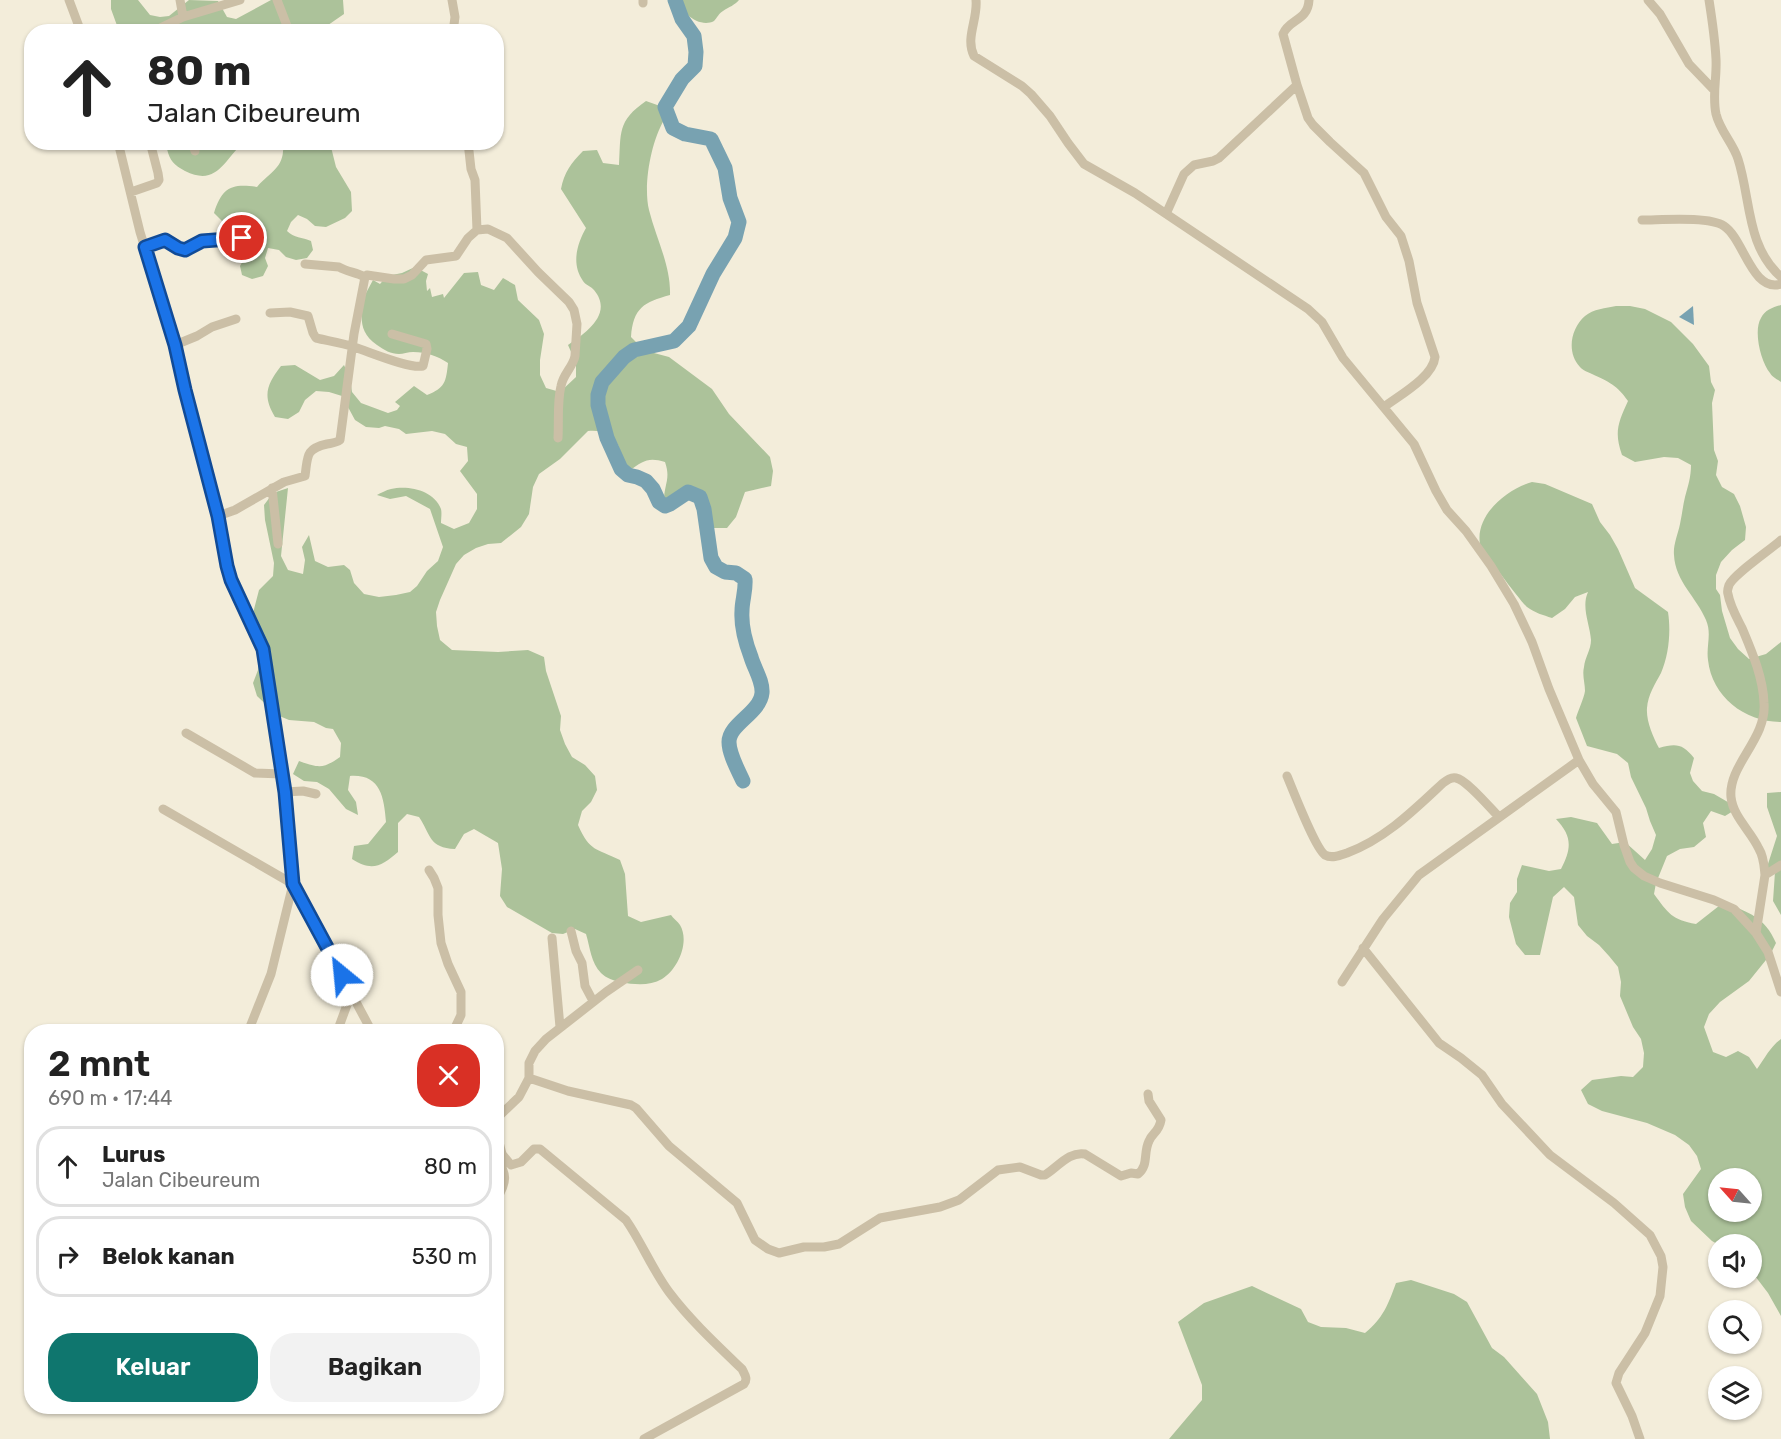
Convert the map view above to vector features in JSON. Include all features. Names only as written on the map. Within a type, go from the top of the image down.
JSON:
[{"type":"street","points":[[180,0],[183,17]]},
{"type":"street","points":[[169,24],[183,17],[240,0]]},
{"type":"street","points":[[277,0],[287,24]]},
{"type":"street","points":[[452,0],[454,24]]},
{"type":"street","points":[[976,0],[977,8],[970,44],[974,56],[1031,94],[1050,116],[1084,164],[1127,188],[1308,309],[1322,322],[1343,358],[1414,444],[1447,510],[1466,531],[1514,603],[1579,760],[1593,784],[1616,812],[1630,862],[1639,873],[1660,883],[1727,906],[1740,915],[1756,933],[1768,952],[1781,992]]},
{"type":"street","points":[[1309,0],[1304,15],[1284,30],[1283,34],[1305,108],[1314,125],[1369,180],[1386,217],[1401,236],[1409,261],[1417,303],[1433,348],[1434,363],[1423,378],[1384,407]]},
{"type":"street","points":[[1648,0],[1660,14],[1689,64],[1713,89]]},
{"type":"street","points":[[1709,0],[1716,59],[1713,89],[1716,115],[1738,158],[1755,236],[1768,264],[1781,277]]},
{"type":"street","points":[[73,2],[79,24]]},
{"type":"street","points":[[1166,214],[1189,168],[1219,158],[1297,85]]},
{"type":"street","points":[[120,150],[145,247],[175,345],[218,516],[231,580],[263,649],[285,792],[293,884],[271,974],[251,1024]]},
{"type":"street","points":[[131,192],[157,183],[159,180],[152,150]]},
{"type":"street","points":[[469,150],[475,180],[477,230]]},
{"type":"street","points":[[1642,220],[1703,220],[1722,224],[1741,246],[1749,264],[1759,278],[1770,285],[1781,284]]},
{"type":"street","points":[[305,264],[339,267],[365,277],[367,275],[407,278],[425,261],[456,256],[468,238],[477,230],[488,229],[507,238],[562,294],[574,310],[575,356],[561,385],[558,438]]},
{"type":"street","points":[[145,247],[165,240],[185,250],[202,241],[262,237]]},
{"type":"street","points":[[218,516],[235,510],[272,488],[305,476],[310,450],[338,442],[342,437],[352,346],[365,277]]},
{"type":"street","points":[[270,313],[290,312],[308,316],[316,338],[352,346],[408,365],[423,366],[426,344],[392,334]]},
{"type":"street","points":[[175,345],[212,327],[236,319]]},
{"type":"street","points":[[272,488],[278,544]]},
{"type":"street","points":[[1756,933],[1765,875],[1760,849],[1736,812],[1731,798],[1732,782],[1759,732],[1765,705],[1756,665],[1728,590],[1736,577],[1781,540]]},
{"type":"street","points":[[186,733],[255,773],[282,774]]},
{"type":"street","points":[[1342,982],[1383,918],[1419,875],[1579,760]]},
{"type":"street","points":[[1287,776],[1316,843],[1324,854],[1329,856],[1337,856],[1371,843],[1452,778],[1465,783],[1499,818]]},
{"type":"street","points":[[285,792],[303,791],[316,794]]},
{"type":"street","points":[[163,809],[293,884],[368,1024]]},
{"type":"street","points":[[1765,875],[1781,865]]},
{"type":"street","points":[[429,870],[438,888],[441,943],[461,992],[461,1015],[457,1024]]},
{"type":"street","points":[[571,931],[582,963],[585,986],[593,1001]]},
{"type":"street","points":[[552,938],[560,1027]]},
{"type":"street","points":[[1363,948],[1439,1043],[1482,1075],[1502,1104],[1550,1155],[1614,1203],[1650,1235],[1661,1256],[1663,1267],[1660,1296],[1645,1333],[1619,1373],[1616,1383],[1640,1439]]},
{"type":"street","points":[[504,1111],[519,1097],[529,1078],[529,1063],[535,1051],[560,1027],[593,1001],[638,970]]},
{"type":"street","points":[[341,1024],[351,994]]},
{"type":"street","points":[[529,1078],[568,1091],[625,1103],[636,1108],[669,1146],[737,1203],[755,1240],[768,1249],[782,1254],[804,1247],[839,1244],[880,1218],[940,1207],[959,1200],[998,1170],[1020,1167],[1045,1175],[1058,1164],[1079,1152],[1121,1176],[1131,1173],[1138,1174],[1145,1166],[1149,1140],[1157,1132],[1161,1120],[1149,1101],[1148,1094]]},
{"type":"street","points":[[504,1156],[511,1165],[521,1162],[534,1149],[540,1149],[626,1220],[669,1292],[746,1376],[744,1384],[644,1439]]},
{"type":"street","points":[[504,1169],[506,1172],[504,1184]]},
{"type":"green space","points":[[111,0],[138,0],[150,15],[160,17],[169,16],[189,0],[218,1],[227,17],[236,19],[271,0],[343,0],[344,14],[330,24],[116,24],[111,9]]},
{"type":"green space","points":[[674,0],[739,0],[714,21],[702,23],[691,18]]},
{"type":"green space","points":[[646,101],[660,106],[664,120],[655,140],[649,164],[647,200],[668,273],[670,295],[653,300],[637,313],[631,337],[641,347],[669,357],[712,389],[729,414],[770,457],[773,471],[771,486],[745,492],[736,517],[727,528],[713,528],[705,497],[695,489],[686,485],[677,495],[664,501],[667,477],[665,462],[646,461],[629,471],[612,437],[599,431],[588,431],[560,459],[539,474],[533,487],[529,514],[521,527],[501,543],[476,548],[464,555],[456,564],[436,612],[440,640],[452,650],[498,652],[528,650],[544,657],[546,671],[561,716],[560,730],[565,744],[572,757],[585,765],[595,776],[597,790],[591,802],[582,811],[578,825],[582,834],[594,848],[620,860],[625,874],[628,916],[641,922],[671,915],[683,932],[681,955],[668,975],[647,984],[637,984],[613,980],[601,973],[593,960],[586,934],[575,929],[563,934],[552,933],[507,907],[500,896],[502,869],[498,843],[474,829],[464,834],[455,849],[446,848],[435,843],[419,817],[407,814],[398,823],[398,852],[392,857],[376,866],[365,865],[352,859],[354,846],[368,844],[386,822],[382,795],[374,783],[368,779],[350,776],[348,790],[356,802],[358,815],[346,809],[329,789],[317,782],[304,781],[293,774],[299,761],[321,766],[334,761],[340,757],[341,743],[333,729],[314,722],[289,720],[277,715],[257,696],[253,683],[258,670],[259,643],[252,617],[259,590],[273,576],[274,563],[264,505],[273,493],[288,488],[281,556],[288,570],[303,574],[305,560],[302,547],[309,535],[315,561],[328,567],[344,565],[350,570],[354,583],[364,594],[379,597],[410,592],[438,561],[443,547],[430,509],[406,496],[390,499],[377,495],[398,488],[427,493],[433,497],[441,509],[441,523],[454,529],[469,523],[477,509],[477,494],[460,471],[468,461],[467,447],[456,444],[445,434],[432,431],[406,434],[399,429],[385,426],[366,427],[355,420],[342,396],[329,392],[316,391],[305,400],[299,412],[288,419],[275,417],[267,396],[272,379],[281,366],[295,365],[320,380],[334,376],[344,365],[350,378],[352,392],[361,403],[388,413],[397,410],[400,406],[395,402],[414,386],[427,395],[438,390],[444,384],[448,363],[436,356],[423,353],[390,352],[370,339],[362,321],[364,291],[366,293],[373,280],[380,284],[387,276],[415,267],[428,274],[427,291],[430,288],[432,297],[443,294],[444,298],[464,273],[478,272],[481,285],[494,290],[503,278],[515,285],[518,300],[539,320],[544,334],[540,375],[546,388],[560,392],[576,377],[576,363],[568,345],[589,329],[599,315],[601,307],[593,289],[584,282],[577,268],[578,247],[586,228],[561,189],[562,183],[569,168],[583,151],[597,150],[603,163],[619,165],[622,128],[630,115]]},
{"type":"green space","points":[[167,150],[237,150],[219,169],[205,176],[185,171],[171,160]]},
{"type":"green space","points":[[332,150],[336,167],[351,192],[352,211],[345,218],[326,227],[315,226],[298,215],[291,222],[287,231],[311,241],[313,250],[307,258],[296,260],[286,257],[279,250],[268,248],[265,258],[268,266],[263,276],[252,279],[242,275],[240,266],[245,257],[260,245],[255,231],[252,226],[242,221],[222,221],[214,213],[220,198],[229,189],[240,186],[257,187],[280,163],[283,151]]},
{"type":"green space","points":[[1781,305],[1781,382],[1773,377],[1764,362],[1759,346],[1758,331],[1761,318],[1765,313]]},
{"type":"green space","points":[[1616,306],[1645,309],[1671,322],[1693,344],[1709,366],[1711,382],[1715,390],[1712,403],[1714,450],[1718,461],[1716,475],[1722,487],[1734,494],[1746,527],[1745,540],[1721,562],[1716,575],[1716,589],[1720,595],[1730,638],[1749,659],[1766,654],[1781,642],[1781,722],[1755,718],[1732,705],[1723,696],[1711,673],[1708,660],[1708,625],[1678,573],[1674,555],[1691,465],[1678,458],[1664,457],[1635,462],[1622,455],[1618,428],[1628,401],[1612,384],[1581,368],[1573,354],[1572,340],[1580,321],[1592,312]]},
{"type":"green space","points":[[1532,482],[1545,484],[1592,504],[1600,522],[1618,549],[1635,588],[1668,612],[1668,651],[1661,673],[1650,694],[1647,713],[1650,729],[1659,748],[1670,745],[1683,747],[1694,758],[1690,773],[1693,781],[1702,791],[1714,794],[1738,808],[1725,816],[1711,811],[1703,823],[1706,837],[1694,847],[1680,849],[1667,856],[1654,894],[1671,915],[1696,924],[1724,902],[1755,917],[1767,927],[1776,943],[1770,955],[1749,981],[1720,1002],[1709,1014],[1704,1027],[1713,1052],[1726,1057],[1738,1051],[1749,1057],[1757,1069],[1781,1039],[1781,1316],[1762,1285],[1762,1234],[1708,1234],[1708,1237],[1691,1221],[1683,1194],[1701,1169],[1697,1156],[1689,1145],[1675,1135],[1647,1123],[1602,1111],[1588,1104],[1581,1090],[1592,1080],[1621,1076],[1633,1077],[1643,1067],[1644,1053],[1641,1039],[1633,1027],[1620,996],[1621,982],[1618,967],[1578,925],[1574,897],[1564,887],[1553,897],[1540,955],[1525,955],[1516,944],[1509,917],[1510,903],[1517,892],[1517,879],[1522,865],[1549,871],[1561,869],[1567,855],[1568,837],[1556,819],[1571,817],[1597,823],[1612,844],[1625,842],[1645,860],[1652,849],[1656,835],[1631,777],[1628,763],[1617,754],[1587,746],[1576,718],[1585,691],[1583,670],[1591,644],[1585,604],[1588,592],[1575,597],[1565,609],[1552,618],[1536,612],[1527,607],[1517,596],[1480,544],[1482,523],[1488,513],[1503,497]]},
{"type":"green space","points":[[1781,792],[1781,915],[1773,901],[1775,872],[1768,869],[1777,836],[1767,807],[1767,793]]},
{"type":"green space","points":[[1411,1280],[1454,1294],[1467,1302],[1492,1348],[1504,1357],[1537,1394],[1548,1422],[1550,1439],[1169,1439],[1202,1400],[1202,1385],[1178,1322],[1204,1303],[1252,1286],[1301,1309],[1308,1322],[1321,1327],[1346,1328],[1365,1333],[1384,1311],[1396,1283]]},
{"type":"water","points":[[1693,306],[1694,325],[1679,317]]},
{"type":"waterway","points":[[675,0],[682,19],[694,36],[695,66],[682,79],[665,107],[673,128],[685,134],[711,139],[725,168],[730,198],[739,222],[735,238],[713,274],[689,326],[674,341],[634,350],[624,357],[602,382],[598,405],[607,438],[621,469],[628,475],[646,481],[659,502],[665,506],[688,492],[700,497],[704,509],[711,558],[716,567],[725,572],[736,573],[745,579],[743,629],[762,693],[756,707],[730,736],[730,752],[743,781]]},
{"type":"route","points":[[242,238],[202,241],[185,250],[167,240],[145,247],[175,345],[218,516],[231,580],[263,649],[285,792],[293,884],[342,975]]}]
